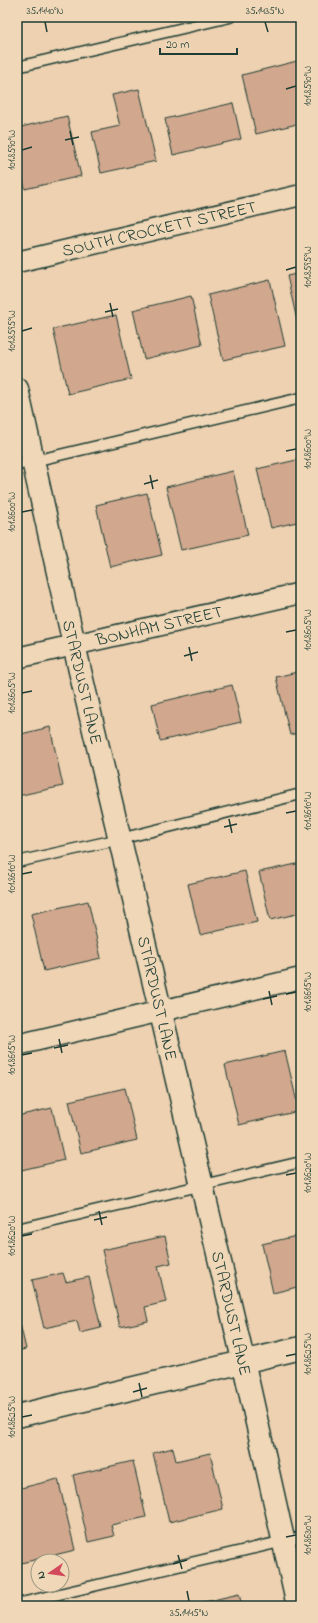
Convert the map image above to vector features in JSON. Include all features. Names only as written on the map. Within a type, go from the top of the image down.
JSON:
[{"type":"street","name":"SOUTH CROCKETT STREET","points":[[17,262],[301,195]]},
{"type":"street","name":"STARDUST LANE","points":[[17,390],[25,463],[74,644],[244,1362],[292,1539],[298,1606]]},
{"type":"street","name":"BONHAM STREET","points":[[17,658],[301,593]]},
{"type":"street","points":[[17,1045],[301,978]]},
{"type":"street","points":[[17,1416],[301,1348]]},
{"type":"lane","points":[[17,67],[230,17]]},
{"type":"lane","points":[[25,463],[301,398]]},
{"type":"lane","points":[[17,862],[120,839],[301,794]]},
{"type":"lane","points":[[17,1229],[301,1162]]},
{"type":"lane","points":[[17,1604],[292,1539]]},
{"type":"building","points":[[297,61],[301,76],[301,123],[256,134],[242,75]]},
{"type":"building","points":[[139,89],[156,161],[101,173],[92,132],[120,126],[112,95]]},
{"type":"building","points":[[233,103],[241,139],[173,155],[165,119]]},
{"type":"building","points":[[67,116],[81,176],[25,189],[17,153],[17,128]]},
{"type":"building","points":[[301,273],[301,325],[298,325],[287,276]]},
{"type":"building","points":[[270,280],[285,346],[223,360],[208,295]]},
{"type":"building","points":[[191,296],[202,345],[144,359],[133,310]]},
{"type":"building","points":[[116,315],[131,379],[68,394],[53,329]]},
{"type":"building","points":[[301,459],[301,521],[271,528],[257,469]]},
{"type":"building","points":[[233,471],[248,535],[181,550],[166,487]]},
{"type":"building","points":[[147,493],[162,555],[110,567],[96,505]]},
{"type":"building","points":[[301,671],[301,732],[290,735],[276,677]]},
{"type":"building","points":[[232,685],[241,722],[160,741],[152,704]]},
{"type":"building","points":[[50,727],[63,786],[17,796],[17,735]]},
{"type":"building","points":[[301,863],[301,913],[270,920],[259,872]]},
{"type":"building","points":[[245,871],[257,922],[200,935],[188,884]]},
{"type":"building","points":[[88,901],[101,958],[44,971],[31,914]]},
{"type":"building","points":[[17,967],[20,978],[17,979]]},
{"type":"building","points":[[285,1051],[299,1111],[239,1125],[225,1065]]},
{"type":"building","points":[[125,1088],[137,1140],[81,1153],[69,1101]]},
{"type":"building","points":[[52,1108],[64,1160],[17,1171],[17,1116]]},
{"type":"building","points":[[301,1235],[301,1286],[273,1293],[262,1244]]},
{"type":"building","points":[[165,1236],[171,1263],[158,1266],[166,1302],[145,1307],[148,1321],[120,1327],[102,1250]]},
{"type":"building","points":[[63,1273],[66,1282],[89,1277],[101,1328],[80,1333],[77,1321],[44,1328],[32,1280]]},
{"type":"building","points":[[17,1311],[26,1349],[17,1351]]},
{"type":"building","points":[[173,1448],[176,1461],[210,1453],[223,1509],[169,1522],[153,1453]]},
{"type":"building","points":[[133,1461],[146,1517],[111,1525],[114,1536],[88,1542],[73,1475]]},
{"type":"building","points":[[58,1479],[75,1550],[63,1553],[30,1553],[30,1561],[17,1564],[17,1534],[19,1534],[17,1525],[17,1489]]},
{"type":"building","points":[[239,1594],[242,1606],[187,1606]]}]
